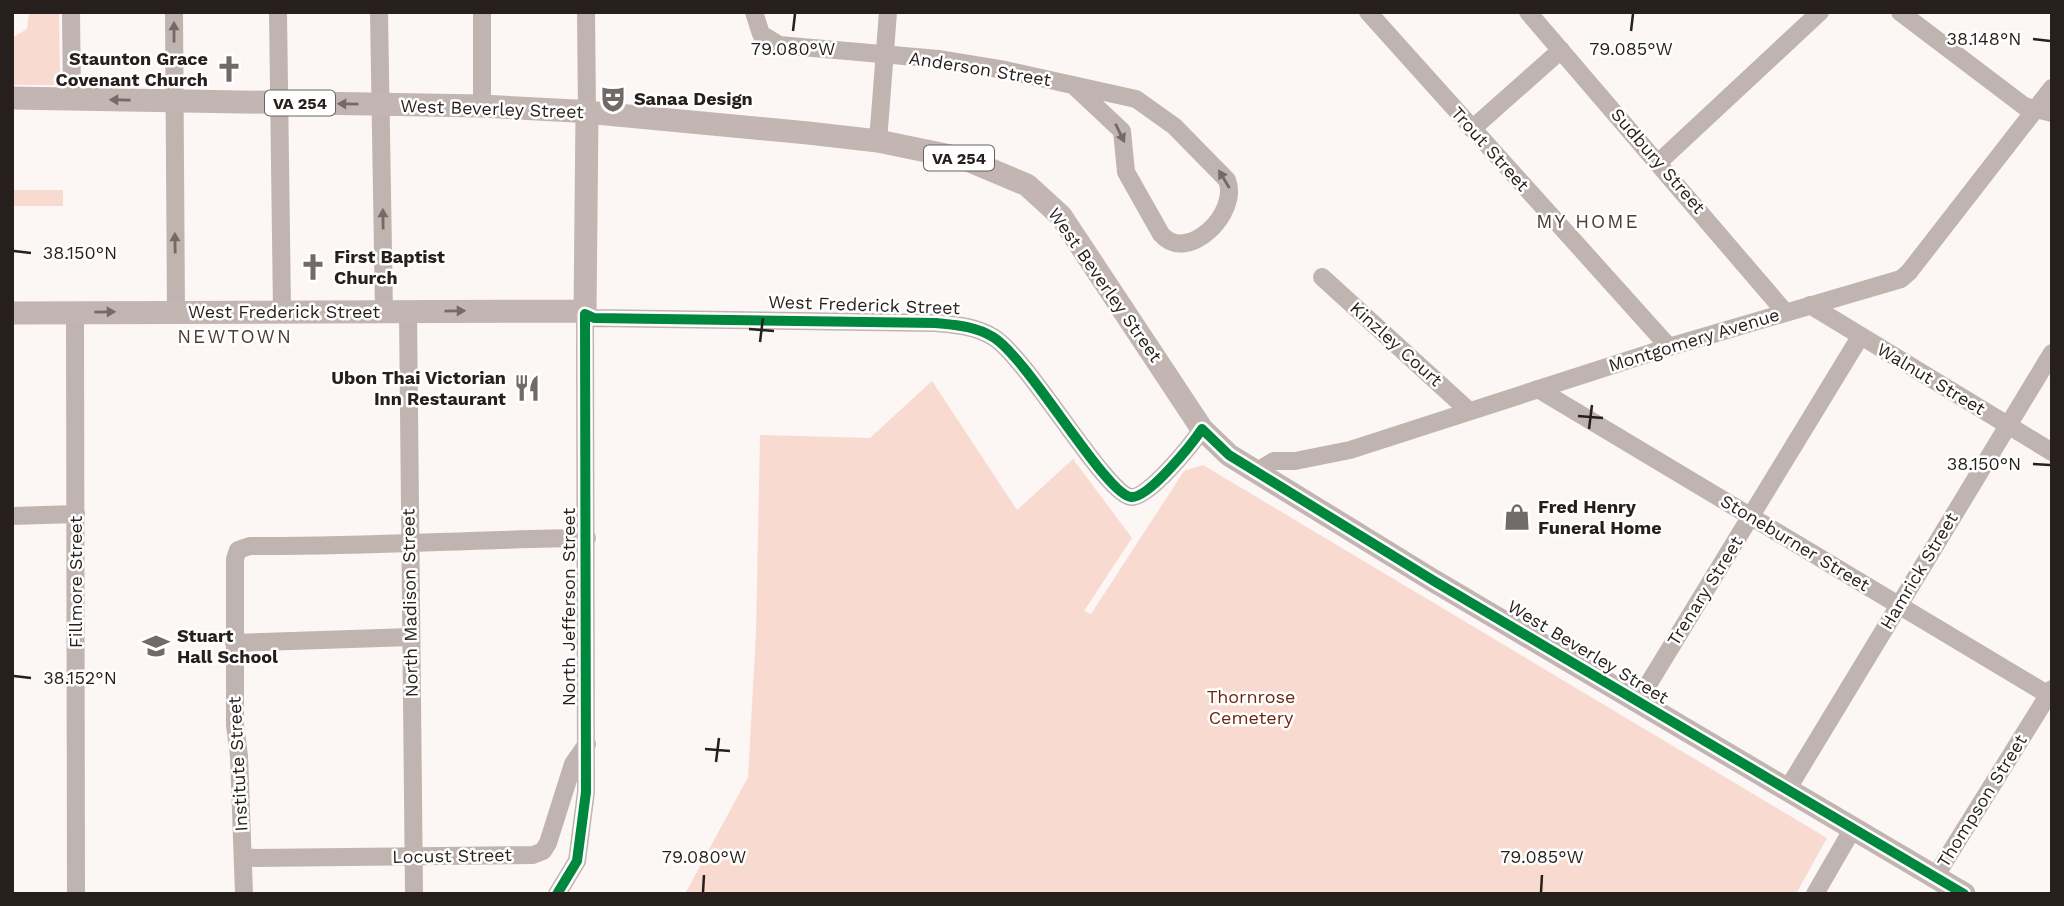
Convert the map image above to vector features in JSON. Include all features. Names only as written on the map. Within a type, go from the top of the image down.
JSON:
[{"type":"main road","name":"West Beverley Street","points":[[12,98],[482,106],[587,112],[878,141],[965,159],[1006,174],[1042,195],[1061,216],[1202,429],[1223,450],[1852,830],[1964,894]]},
{"type":"main road","name":"North Jefferson Street","points":[[585,314],[587,112]]},
{"type":"main road","name":"West Frederick Street","points":[[12,313],[577,311],[585,314]]},
{"type":"street","points":[[71,12],[72,99]]},
{"type":"street","points":[[174,12],[176,312]]},
{"type":"street","points":[[278,12],[282,311]]},
{"type":"street","points":[[379,12],[384,312]]},
{"type":"street","points":[[482,12],[482,106]]},
{"type":"street","points":[[586,12],[587,112]]},
{"type":"street","name":"Anderson Street","points":[[754,12],[761,34],[774,44],[938,59],[1073,85],[1136,99],[1148,105],[1223,174],[1231,189],[1227,209],[1201,237],[1186,244],[1165,239],[1126,172],[1122,131],[1073,85]]},
{"type":"street","points":[[878,141],[888,12]]},
{"type":"street","name":"Trout Street","points":[[1368,12],[1669,347]]},
{"type":"street","name":"Sudbury Street","points":[[1528,12],[1785,312]]},
{"type":"street","points":[[1659,162],[1820,12]]},
{"type":"street","points":[[1899,12],[2024,106],[2044,111]]},
{"type":"street","points":[[1472,129],[1561,50]]},
{"type":"street","name":"Montgomery Avenue","points":[[1256,472],[1274,461],[1296,461],[1350,450],[1669,347],[1901,279],[2044,111],[2052,88]]},
{"type":"street","name":"Kinzley Court","points":[[1322,277],[1469,411]]},
{"type":"street","name":"Walnut Street","points":[[1810,305],[2052,452]]},
{"type":"street","name":"North Madison Street","points":[[408,312],[414,894]]},
{"type":"street","name":"Fillmore Street","points":[[75,313],[76,894]]},
{"type":"street","name":"West Frederick Street","points":[[585,314],[594,318],[936,323],[978,329],[1008,349],[1097,465],[1121,493],[1129,497],[1144,494],[1193,443],[1202,429]]},
{"type":"street","name":"North Jefferson Street","points":[[557,894],[571,875],[579,852],[587,744],[585,314]]},
{"type":"street","name":"Trenary Street","points":[[1638,701],[1860,337]]},
{"type":"street","name":"Hamrick Street","points":[[1787,790],[2052,353]]},
{"type":"street","name":"Stoneburner Street","points":[[1538,389],[1750,518],[2050,693]]},
{"type":"street","points":[[12,516],[76,514]]},
{"type":"street","points":[[410,545],[587,538]]},
{"type":"street","name":"Institute Street","points":[[244,894],[235,725],[235,559],[239,550],[250,546],[410,545]]},
{"type":"street","points":[[234,643],[411,637]]},
{"type":"street","name":"Thompson Street","points":[[1935,877],[2050,693]]},
{"type":"street","name":"Locust Street","points":[[243,858],[533,855],[543,851],[548,843],[573,764],[587,744]]},
{"type":"street","points":[[1815,894],[1852,830]]},
{"type":"green space","points":[[29,12],[59,12],[60,85],[12,85],[12,38],[27,29]]},
{"type":"green space","points":[[12,190],[63,190],[63,206],[12,206]]},
{"type":"green space","name":"Thornrose Cemetery","points":[[932,381],[1017,510],[1073,459],[1132,538],[1084,611],[1091,614],[1184,471],[1203,465],[1827,838],[1796,894],[685,894],[748,777],[756,633],[760,435],[870,438]]},
{"type":"cycle path","points":[[557,894],[577,861],[586,792],[585,314],[594,318],[936,323],[979,330],[993,337],[1008,350],[1104,474],[1119,490],[1131,497],[1139,495],[1158,480],[1202,429],[1229,455],[1434,581],[1964,894]]},
{"type":"place","name":"Staunton Grace Covenant Church","points":[[229,69]]},
{"type":"place","name":"Sanaa Design","points":[[613,99]]},
{"type":"place","name":"First Baptist Church","points":[[313,267]]},
{"type":"place","name":"Ubon Thai Victorian Inn Restaurant","points":[[527,388]]},
{"type":"place","name":"Fred Henry Funeral Home","points":[[1517,517]]},
{"type":"place","name":"Stuart Hall School","points":[[156,646]]},
{"type":"district","name":"MY HOME","points":[[1588,221]]},
{"type":"district","name":"NEWTOWN","points":[[235,336]]}]
